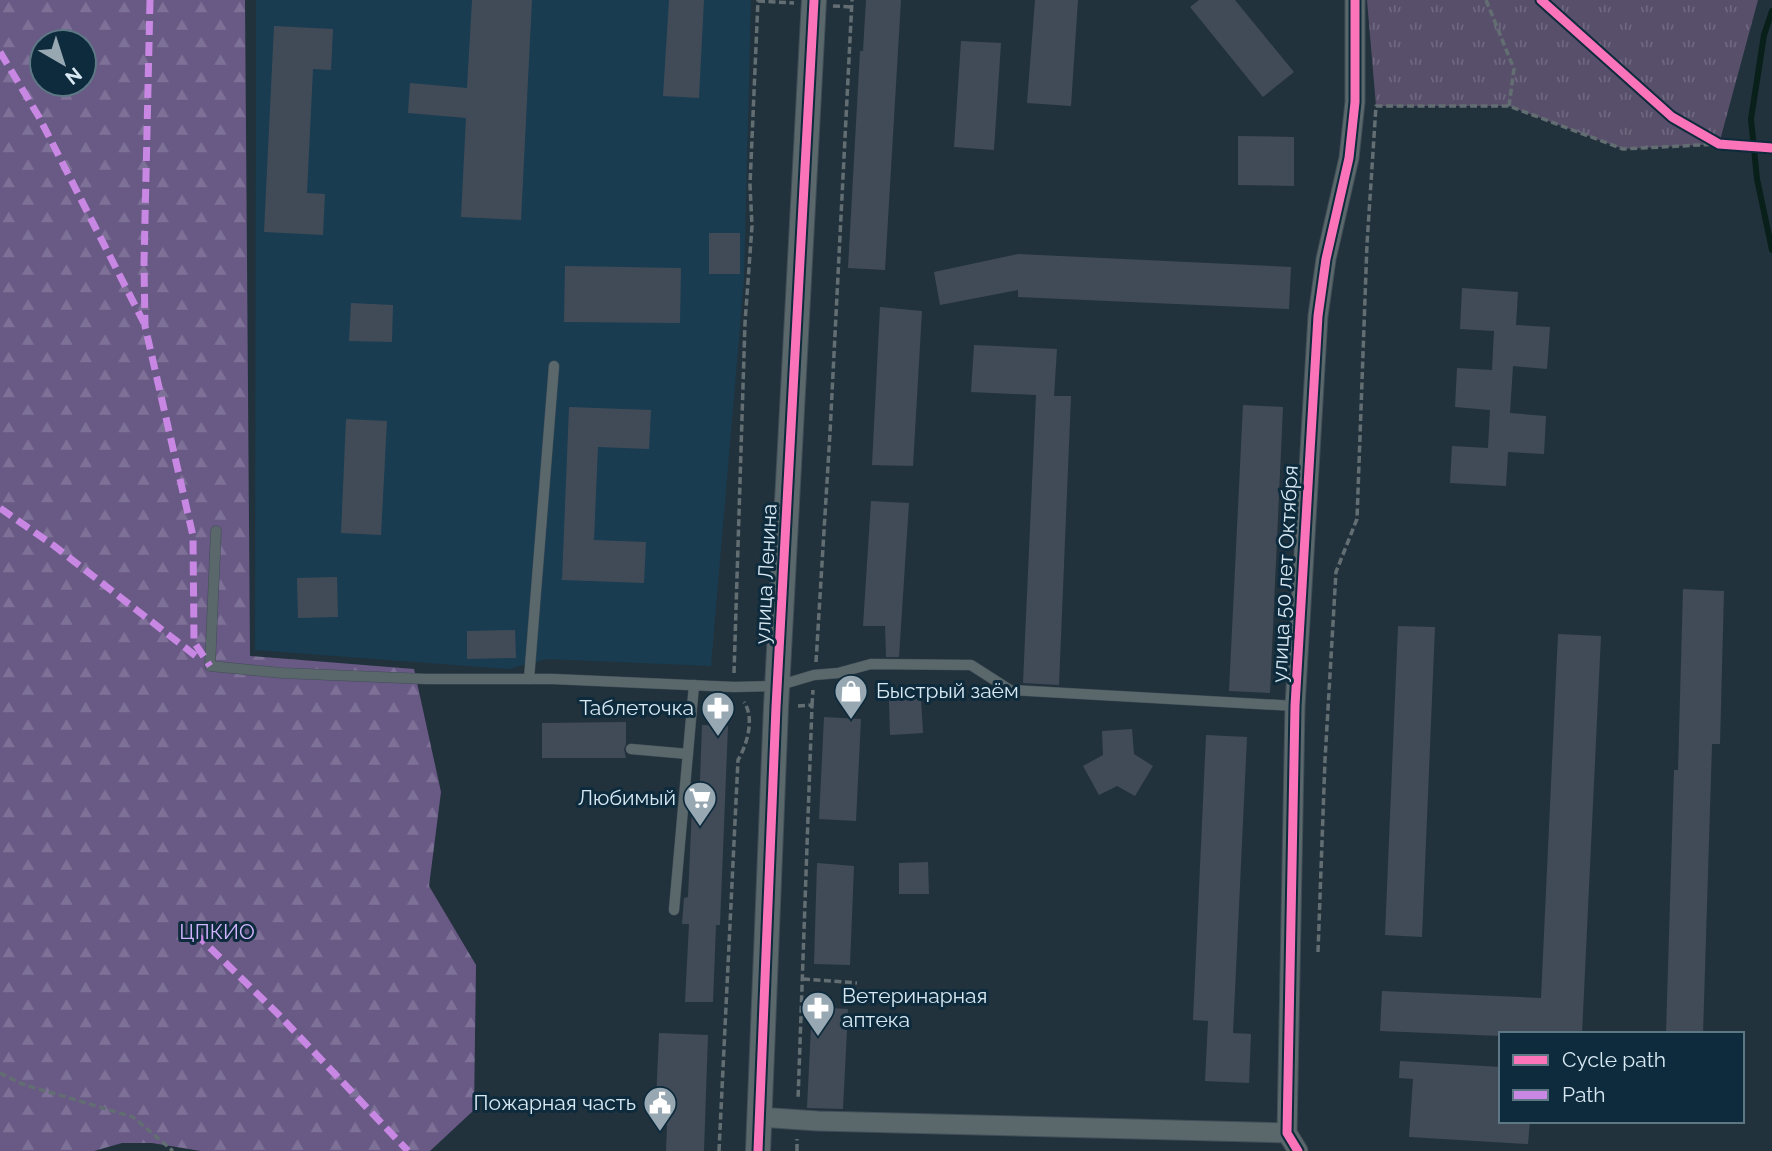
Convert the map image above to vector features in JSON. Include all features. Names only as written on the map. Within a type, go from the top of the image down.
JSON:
[{"type":"street","name":"улица Ленина","points":[[758,1151],[777,697],[814,0]]},
{"type":"street","name":"улица 50 лет Октября","points":[[1286,1133],[1295,706],[1318,316],[1326,259],[1349,158],[1355,103],[1355,0]]},
{"type":"street","points":[[759,1117],[1286,1133],[1298,1151]]},
{"type":"lane","points":[[529,679],[554,366]]},
{"type":"lane","points":[[216,531],[210,666],[282,673],[426,679],[529,679],[734,687],[777,697],[814,675],[838,673],[872,664],[971,665],[1010,690],[1295,706]]},
{"type":"lane","points":[[674,910],[694,685]]},
{"type":"lane","points":[[631,749],[688,754]]},
{"type":"path","points":[[719,1151],[738,760],[747,745],[749,709],[734,687],[758,0]]},
{"type":"path","points":[[814,675],[830,433],[852,0]]},
{"type":"path","points":[[1486,0],[1514,69],[1509,106]]},
{"type":"path","points":[[1318,953],[1325,760],[1336,572],[1357,519],[1367,244],[1376,106],[1509,106],[1623,149],[1719,144],[1672,117],[1541,0]]},
{"type":"path","points":[[777,697],[812,705],[798,1120]]},
{"type":"path","points":[[803,979],[857,983]]},
{"type":"path","points":[[0,1073],[22,1084],[133,1117],[173,1151]]},
{"type":"shaded area","points":[[256,0],[751,0],[744,279],[711,666],[547,659],[508,669],[255,650]]},
{"type":"green space","name":"ЦПКИО","points":[[0,0],[245,0],[250,656],[414,669],[441,792],[429,886],[476,965],[474,1110],[430,1151],[201,1151],[152,1143],[122,1143],[94,1151],[0,1151]]},
{"type":"green space","points":[[1367,0],[1758,0],[1719,144],[1623,149],[1509,106],[1376,106]]},
{"type":"building","points":[[472,0],[532,0],[521,220],[461,217],[466,118],[408,113],[410,83],[467,88]]},
{"type":"building","points":[[669,0],[704,0],[699,98],[663,96]]},
{"type":"building","points":[[866,0],[901,0],[885,270],[848,268],[860,51],[863,51]]},
{"type":"building","points":[[1035,0],[1078,0],[1071,106],[1027,103]]},
{"type":"building","points":[[1199,0],[1235,0],[1294,72],[1263,97],[1190,7]]},
{"type":"building","points":[[274,26],[333,29],[331,70],[313,69],[307,193],[325,194],[323,235],[264,232]]},
{"type":"building","points":[[961,41],[1001,43],[994,150],[954,147]]},
{"type":"building","points":[[1238,136],[1294,137],[1294,186],[1238,185]]},
{"type":"building","points":[[709,233],[740,233],[740,274],[709,274]]},
{"type":"building","points":[[1018,254],[1291,267],[1289,309],[1018,297],[1018,290],[940,305],[934,272]]},
{"type":"building","points":[[565,266],[681,268],[680,323],[564,322]]},
{"type":"building","points":[[1462,288],[1518,292],[1516,325],[1550,327],[1547,369],[1513,366],[1510,413],[1546,416],[1544,454],[1508,452],[1506,486],[1450,483],[1452,446],[1488,448],[1490,410],[1455,407],[1457,368],[1492,370],[1494,331],[1460,329]]},
{"type":"building","points":[[351,303],[393,305],[392,342],[349,341]]},
{"type":"building","points":[[880,307],[922,311],[913,466],[872,465]]},
{"type":"building","points":[[974,345],[1057,349],[1054,396],[1071,396],[1059,685],[1023,683],[1036,395],[971,392]]},
{"type":"building","points":[[1243,405],[1283,407],[1270,693],[1229,691]]},
{"type":"building","points":[[569,407],[651,410],[649,449],[598,447],[594,540],[646,542],[644,583],[562,580]]},
{"type":"building","points":[[346,419],[387,421],[381,535],[341,533]]},
{"type":"building","points":[[871,501],[909,503],[899,657],[886,657],[885,626],[863,626]]},
{"type":"building","points":[[337,577],[338,617],[298,618],[297,578]]},
{"type":"building","points":[[1683,589],[1724,591],[1720,744],[1712,744],[1703,1032],[1666,1032],[1674,770],[1678,770]]},
{"type":"building","points":[[1398,626],[1435,627],[1422,937],[1385,935]]},
{"type":"building","points":[[515,630],[516,658],[467,659],[467,631]]},
{"type":"building","points":[[1558,634],[1601,636],[1582,1032],[1499,1032],[1499,1036],[1380,1031],[1382,991],[1541,998]]},
{"type":"building","points":[[921,698],[923,733],[890,735],[889,700]]},
{"type":"building","points":[[824,717],[861,719],[856,821],[819,819]]},
{"type":"building","points":[[626,722],[626,758],[542,758],[542,723]]},
{"type":"building","points":[[702,725],[728,726],[720,925],[716,925],[713,1002],[685,1002],[689,924],[682,924],[684,898],[688,897],[692,808],[699,808]]},
{"type":"building","points":[[1132,729],[1134,754],[1153,766],[1135,796],[1117,786],[1099,795],[1083,766],[1103,755],[1102,731]]},
{"type":"building","points":[[1206,735],[1247,737],[1233,1033],[1251,1034],[1249,1083],[1205,1081],[1208,1021],[1193,1020]]},
{"type":"building","points":[[928,862],[929,894],[899,894],[899,863]]},
{"type":"building","points":[[817,863],[854,866],[850,965],[814,964]]},
{"type":"building","points":[[812,1007],[848,1009],[843,1109],[807,1108]]},
{"type":"building","points":[[659,1033],[708,1035],[704,1151],[666,1151],[667,1125],[655,1125]]},
{"type":"building","points":[[1400,1061],[1499,1067],[1499,1123],[1530,1123],[1528,1144],[1409,1137],[1413,1079],[1399,1078]]},
{"type":"waterway","points":[[1772,11],[1764,35],[1751,119],[1757,179],[1772,250]]},
{"type":"marked path","points":[[150,0],[145,326],[193,536],[194,642],[210,666]]},
{"type":"marked path","points":[[0,52],[39,117],[144,323]]},
{"type":"marked path","points":[[0,508],[53,545],[201,660]]},
{"type":"marked path","points":[[195,933],[278,1014],[408,1151]]},
{"type":"cycle path","points":[[758,1151],[776,707],[814,0]]},
{"type":"cycle path","points":[[1298,1151],[1287,1133],[1295,706],[1318,316],[1326,259],[1349,158],[1355,102],[1355,0]]},
{"type":"cycle path","points":[[1541,0],[1672,117],[1719,144],[1772,148]]},
{"type":"place","name":"Быстрый заём","points":[[851,721]]},
{"type":"place","name":"Таблеточка","points":[[718,738]]},
{"type":"place","name":"Любимый","points":[[700,828]]},
{"type":"place","name":"Ветеринарная аптека","points":[[818,1038]]},
{"type":"place","name":"Пожарная часть","points":[[660,1133]]}]
